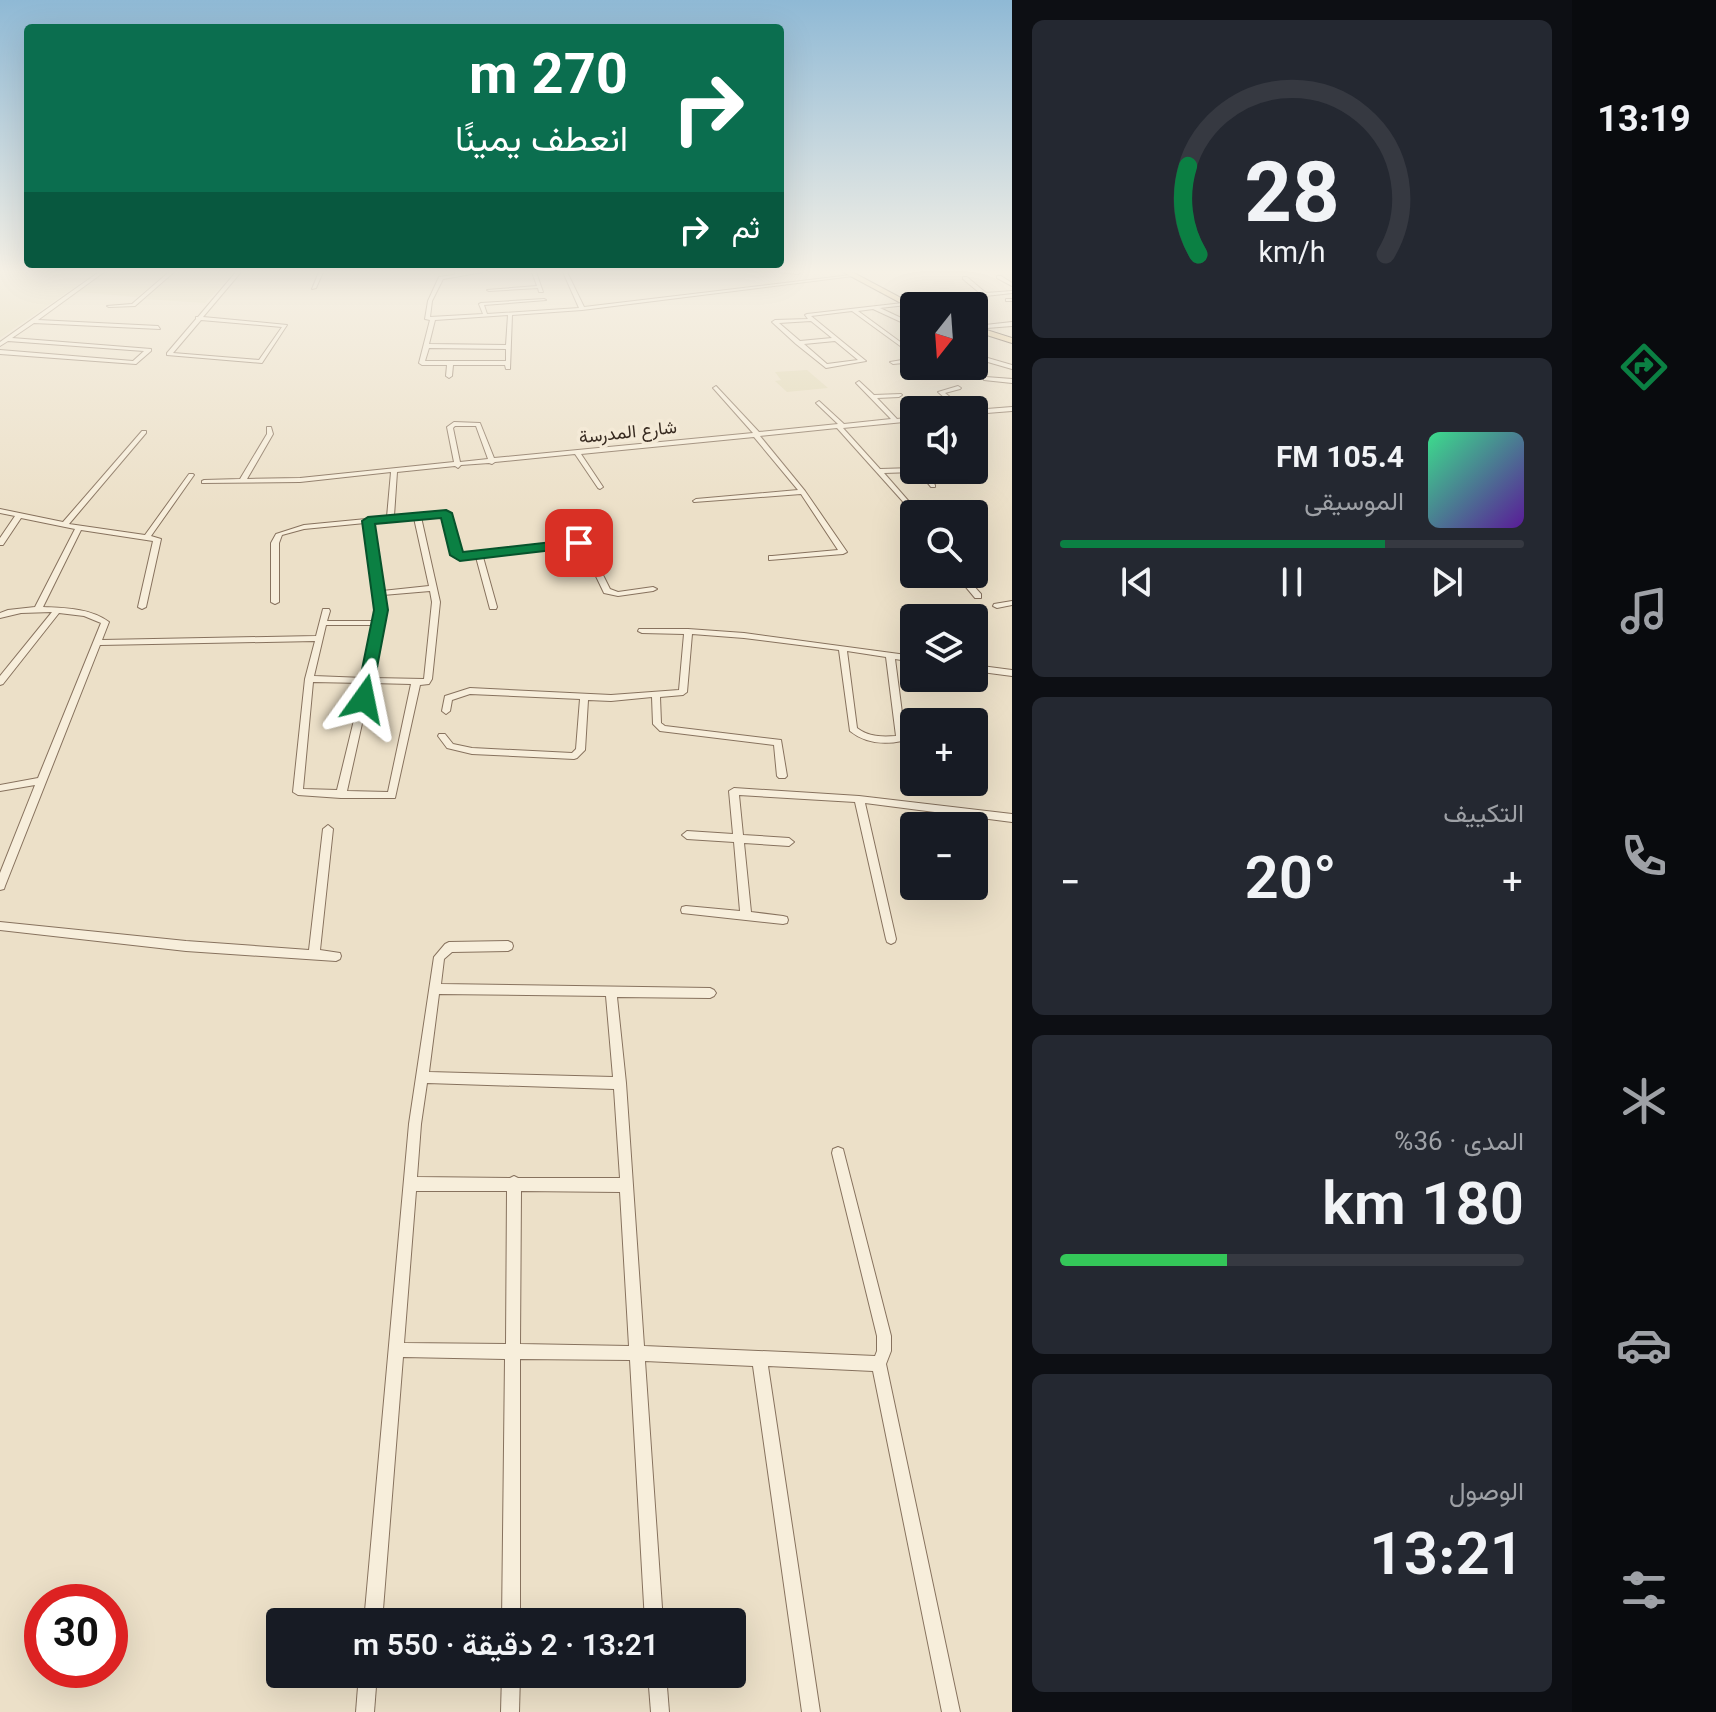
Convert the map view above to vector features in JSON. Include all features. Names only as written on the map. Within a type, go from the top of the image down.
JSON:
[{"type":"street","points":[[0,352],[134,363],[147,352]]},
{"type":"street","points":[[171,352],[169,355],[259,362],[267,352]]},
{"type":"street","points":[[425,352],[422,363],[508,366],[509,352]]},
{"type":"street","points":[[809,352],[827,366],[863,363],[851,352]]},
{"type":"street","points":[[988,360],[1012,367]]},
{"type":"street","points":[[893,362],[900,361]]},
{"type":"street","points":[[449,376],[450,363]]},
{"type":"street","points":[[988,379],[1012,381]]},
{"type":"street","points":[[859,383],[895,420]]},
{"type":"street","points":[[716,388],[803,492],[843,552],[772,558]]},
{"type":"street","points":[[947,396],[941,391],[958,388]]},
{"type":"street","points":[[872,397],[899,395]]},
{"type":"street","points":[[819,403],[905,500]]},
{"type":"street","points":[[988,411],[1012,409]]},
{"type":"street","name":"شارع المدرسة","points":[[204,482],[300,480],[458,466],[900,420]]},
{"type":"street","points":[[458,466],[450,427],[454,424],[478,424],[492,462]]},
{"type":"street","points":[[242,482],[270,434],[269,428]]},
{"type":"street","points":[[64,525],[144,432]]},
{"type":"street","points":[[577,453],[600,487]]},
{"type":"street","points":[[390,518],[394,470]]},
{"type":"street","points":[[879,471],[900,470]]},
{"type":"street","points":[[147,537],[191,475]]},
{"type":"street","points":[[696,501],[803,492]]},
{"type":"street","points":[[0,511],[158,541],[142,607]]},
{"type":"street","points":[[275,602],[275,543],[279,534],[304,527],[446,513],[457,555],[583,543],[607,591],[618,594],[653,589]]},
{"type":"street","points":[[0,543],[19,515]]},
{"type":"street","points":[[309,679],[416,682],[428,679],[437,614],[417,516]]},
{"type":"street","points":[[341,795],[379,623],[380,593],[368,521]]},
{"type":"street","points":[[38,609],[79,528]]},
{"type":"street","points":[[479,555],[493,607]]},
{"type":"street","points":[[380,593],[434,588]]},
{"type":"street","points":[[971,588],[978,596]]},
{"type":"street","points":[[997,606],[1012,603]]},
{"type":"street","points":[[0,616],[10,610],[38,609],[103,618],[98,643],[0,886]]},
{"type":"street","points":[[326,611],[309,679],[297,788],[304,793],[387,797],[395,792],[416,682]]},
{"type":"street","points":[[0,682],[56,612]]},
{"type":"street","points":[[323,623],[379,623]]},
{"type":"street","points":[[642,631],[688,631],[900,657]]},
{"type":"street","points":[[446,711],[448,698],[470,691],[584,698],[677,694],[686,689],[688,631]]},
{"type":"street","points":[[98,643],[320,638]]},
{"type":"street","points":[[843,648],[853,729],[864,737],[875,739],[893,740],[901,736],[890,655]]},
{"type":"street","points":[[988,670],[1012,673]]},
{"type":"street","points":[[656,696],[657,724],[663,729],[778,742],[782,776]]},
{"type":"street","points":[[442,736],[450,746],[472,751],[574,756],[580,750],[584,698]]},
{"type":"street","points":[[0,788],[41,781]]},
{"type":"street","points":[[746,916],[734,791],[859,799],[1012,818]]},
{"type":"street","points":[[859,799],[891,939]]},
{"type":"street","points":[[314,954],[328,829]]},
{"type":"street","points":[[687,835],[789,842]]},
{"type":"street","points":[[686,910],[783,920]]},
{"type":"street","points":[[0,926],[186,946],[336,956]]},
{"type":"street","points":[[374,1608],[421,1077],[439,957],[449,947],[508,946]]},
{"type":"street","points":[[434,989],[710,993]]},
{"type":"street","points":[[611,993],[620,1083],[624,1185],[653,1608]]},
{"type":"street","points":[[421,1077],[620,1083]]},
{"type":"street","points":[[838,1153],[884,1336],[884,1351],[879,1364],[951,1712]]},
{"type":"street","points":[[511,1608],[514,1183]]},
{"type":"street","points":[[411,1184],[624,1185]]},
{"type":"street","points":[[397,1350],[636,1353],[879,1364]]},
{"type":"street","points":[[760,1360],[811,1712]]},
{"type":"street","points":[[365,1712],[367,1688]]},
{"type":"street","points":[[510,1712],[511,1688]]},
{"type":"street","points":[[658,1688],[660,1712]]},
{"type":"shaded area","points":[[807,370],[828,388],[787,392],[775,381],[781,380],[775,372]]},
{"type":"route","points":[[364,699],[381,610],[368,521],[446,513],[460,557],[579,543]]}]
